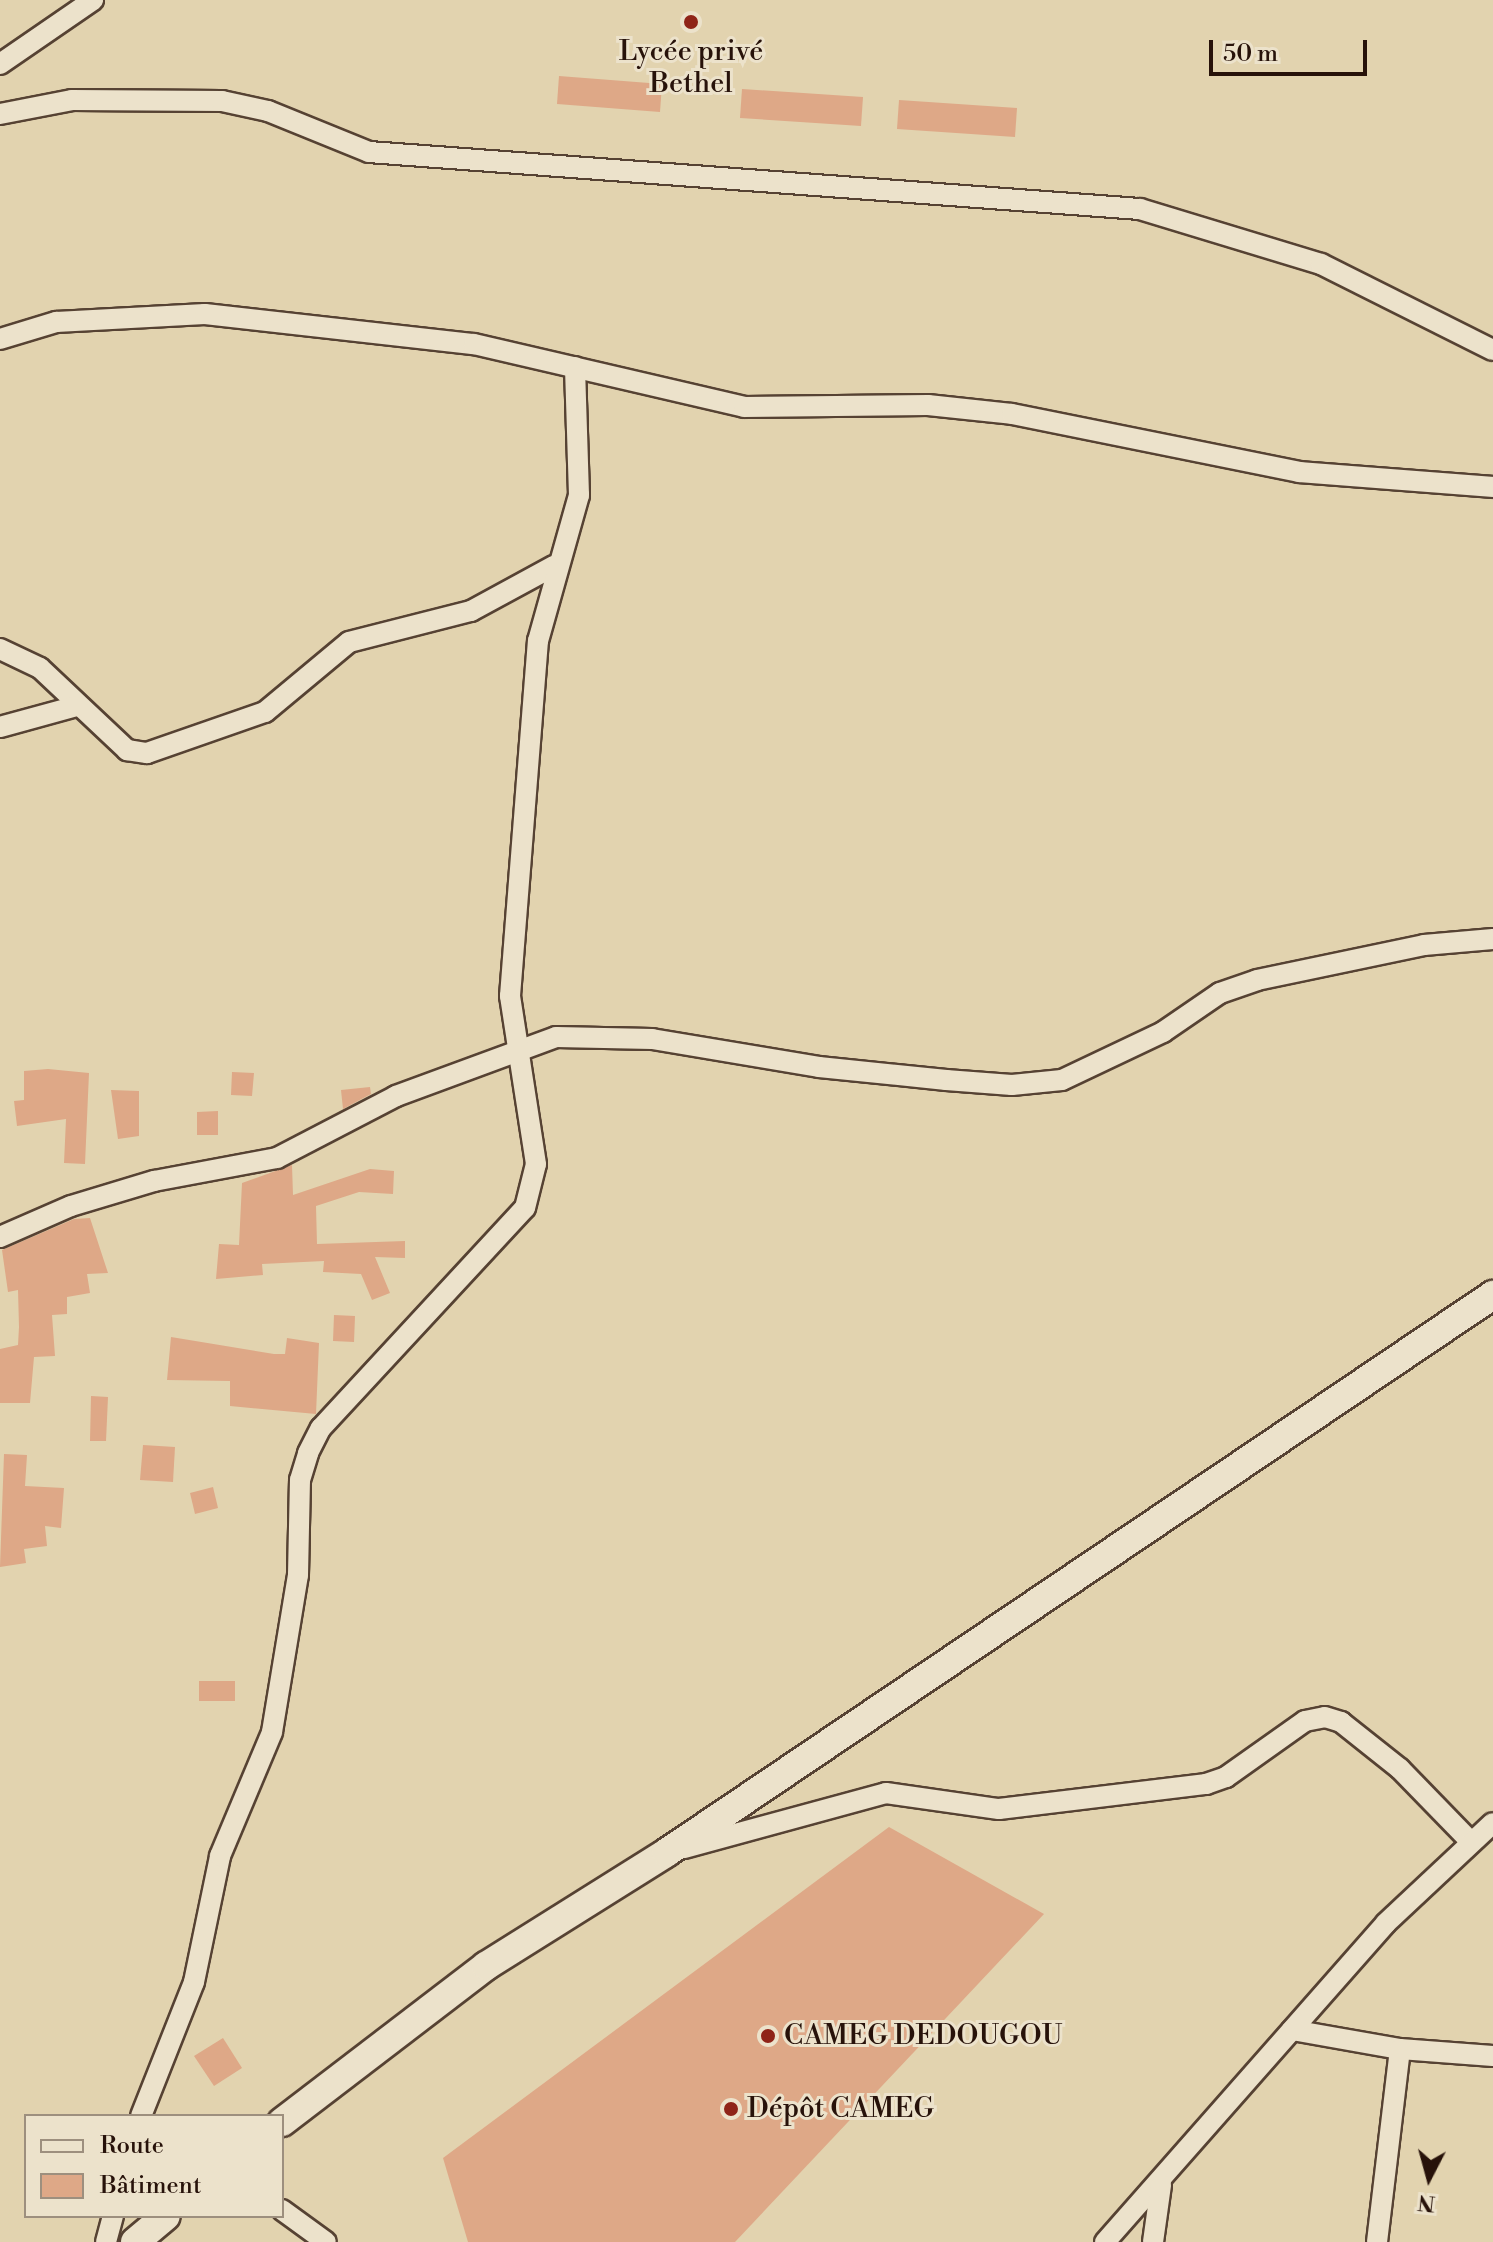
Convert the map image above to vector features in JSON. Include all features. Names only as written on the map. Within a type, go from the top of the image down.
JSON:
[{"type":"main road","points":[[284,2120],[486,1966],[666,1853],[1493,1295]]},
{"type":"main road","points":[[135,2242],[164,2218]]},
{"type":"street","points":[[0,64],[93,0]]},
{"type":"street","points":[[0,114],[72,100],[222,101],[268,111],[369,152],[1140,209],[1321,264],[1493,350]]},
{"type":"street","points":[[0,339],[56,322],[205,314],[474,344],[744,407],[928,405],[1012,414],[1299,472],[1493,487]]},
{"type":"street","points":[[142,2114],[194,1982],[220,1856],[272,1732],[298,1575],[300,1480],[308,1453],[321,1428],[525,1208],[536,1164],[531,1104],[516,1048],[510,996],[524,769],[538,641],[554,566],[579,495],[575,367]]},
{"type":"street","points":[[0,649],[40,668],[127,750],[173,748],[265,712],[349,642],[471,611],[554,566]]},
{"type":"street","points":[[0,727],[77,706]]},
{"type":"street","points":[[0,1237],[71,1206],[154,1181],[277,1158],[396,1096],[516,1048],[556,1037],[616,1035],[819,1067],[1012,1085],[1062,1080],[1163,1032],[1220,993],[1257,980],[1424,945],[1493,939]]},
{"type":"street","points":[[666,1853],[886,1793],[999,1809],[1206,1784],[1226,1777],[1305,1721],[1325,1717],[1341,1722],[1400,1769],[1469,1840]]},
{"type":"street","points":[[1105,2242],[1161,2185],[1292,2030],[1469,1840],[1493,1823]]},
{"type":"street","points":[[1292,2030],[1400,2049],[1493,2056]]},
{"type":"street","points":[[1377,2242],[1400,2049]]},
{"type":"street","points":[[1153,2242],[1161,2185]]},
{"type":"street","points":[[284,2211],[326,2242]]},
{"type":"street","points":[[106,2242],[112,2218]]},
{"type":"building","points":[[559,76],[662,84],[660,112],[557,104]]},
{"type":"building","points":[[742,89],[863,97],[861,126],[740,118]]},
{"type":"building","points":[[899,100],[1017,108],[1015,137],[897,129]]},
{"type":"building","points":[[48,1069],[89,1073],[85,1164],[64,1163],[66,1119],[17,1126],[14,1101],[24,1100],[24,1071]]},
{"type":"building","points":[[232,1072],[254,1073],[252,1096],[231,1095]]},
{"type":"building","points":[[370,1087],[371,1094],[343,1109],[341,1090]]},
{"type":"building","points":[[111,1090],[139,1091],[139,1136],[118,1139]]},
{"type":"building","points":[[218,1111],[218,1135],[197,1135],[197,1112]]},
{"type":"building","points":[[292,1165],[293,1195],[370,1169],[394,1171],[393,1194],[359,1192],[316,1206],[317,1244],[405,1241],[405,1258],[375,1257],[390,1293],[372,1300],[361,1274],[323,1272],[324,1261],[262,1264],[263,1275],[216,1279],[219,1244],[239,1245],[242,1183]]},
{"type":"building","points":[[90,1218],[108,1273],[87,1274],[90,1293],[67,1297],[67,1314],[52,1315],[55,1356],[34,1357],[30,1403],[0,1403],[0,1349],[18,1345],[19,1327],[18,1290],[8,1292],[2,1250],[74,1219]]},
{"type":"building","points":[[334,1315],[355,1316],[354,1342],[333,1341]]},
{"type":"building","points":[[171,1337],[274,1354],[285,1354],[287,1338],[319,1343],[316,1414],[230,1406],[230,1381],[167,1380]]},
{"type":"building","points":[[91,1396],[108,1397],[106,1441],[90,1441]]},
{"type":"building","points":[[143,1445],[175,1447],[173,1482],[140,1480]]},
{"type":"building","points":[[4,1454],[27,1455],[25,1486],[64,1488],[61,1528],[45,1526],[47,1546],[24,1549],[26,1563],[0,1567]]},
{"type":"building","points":[[213,1487],[218,1508],[195,1514],[190,1493]]},
{"type":"building","points":[[199,1681],[235,1681],[235,1701],[199,1701]]},
{"type":"building","name":"CAMEG DEDOUGOU","points":[[889,1827],[1044,1914],[735,2242],[468,2242],[443,2158]]},
{"type":"building","points":[[223,2038],[242,2068],[214,2086],[194,2056]]},
{"type":"place","name":"Lycée privé Bethel","points":[[691,22]]},
{"type":"place","name":"CAMEG DEDOUGOU","points":[[768,2036]]},
{"type":"place","name":"Dépôt CAMEG","points":[[731,2109]]}]
